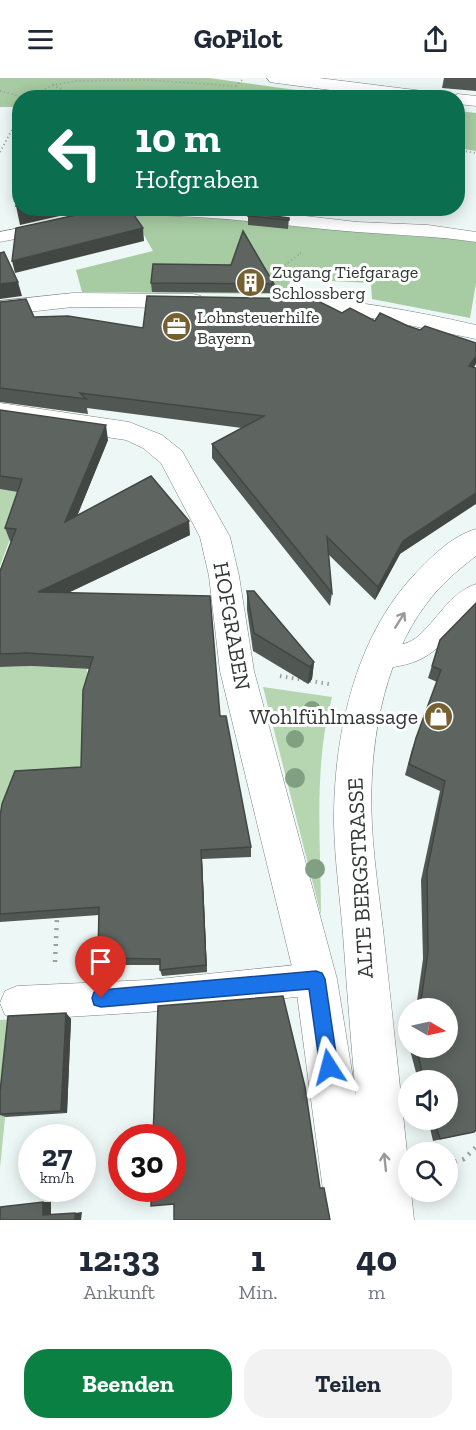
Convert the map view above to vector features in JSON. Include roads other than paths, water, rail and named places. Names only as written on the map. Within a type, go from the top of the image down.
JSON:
[{"type":"street","points":[[276,78],[374,90]]},
{"type":"street","points":[[0,308],[73,300],[216,302]]},
{"type":"street","points":[[252,302],[335,305],[371,310],[476,332]]},
{"type":"street","name":"HOFGRABEN","points":[[0,412],[129,431],[147,437],[163,447],[182,475],[215,537],[224,576],[237,671],[316,979],[351,1220]]},
{"type":"street","name":"ALTE BERGSTRASSE","points":[[390,1220],[353,825],[352,779],[358,731],[374,675],[393,631],[422,586],[455,554],[476,540]]},
{"type":"lane","points":[[0,237],[96,216]]},
{"type":"lane","points":[[262,216],[357,227],[428,230],[476,237]]},
{"type":"lane","points":[[374,675],[427,643],[450,615],[476,594]]},
{"type":"lane","points":[[16,1003],[148,996],[316,979]]},
{"type":"place","name":"Zugang Tiefgarage Schlossberg","points":[[251,282]]},
{"type":"place","name":"Lohnsteuerhilfe Bayern","points":[[176,327]]},
{"type":"place","name":"Wohlfühlmassage","points":[[439,716]]}]
